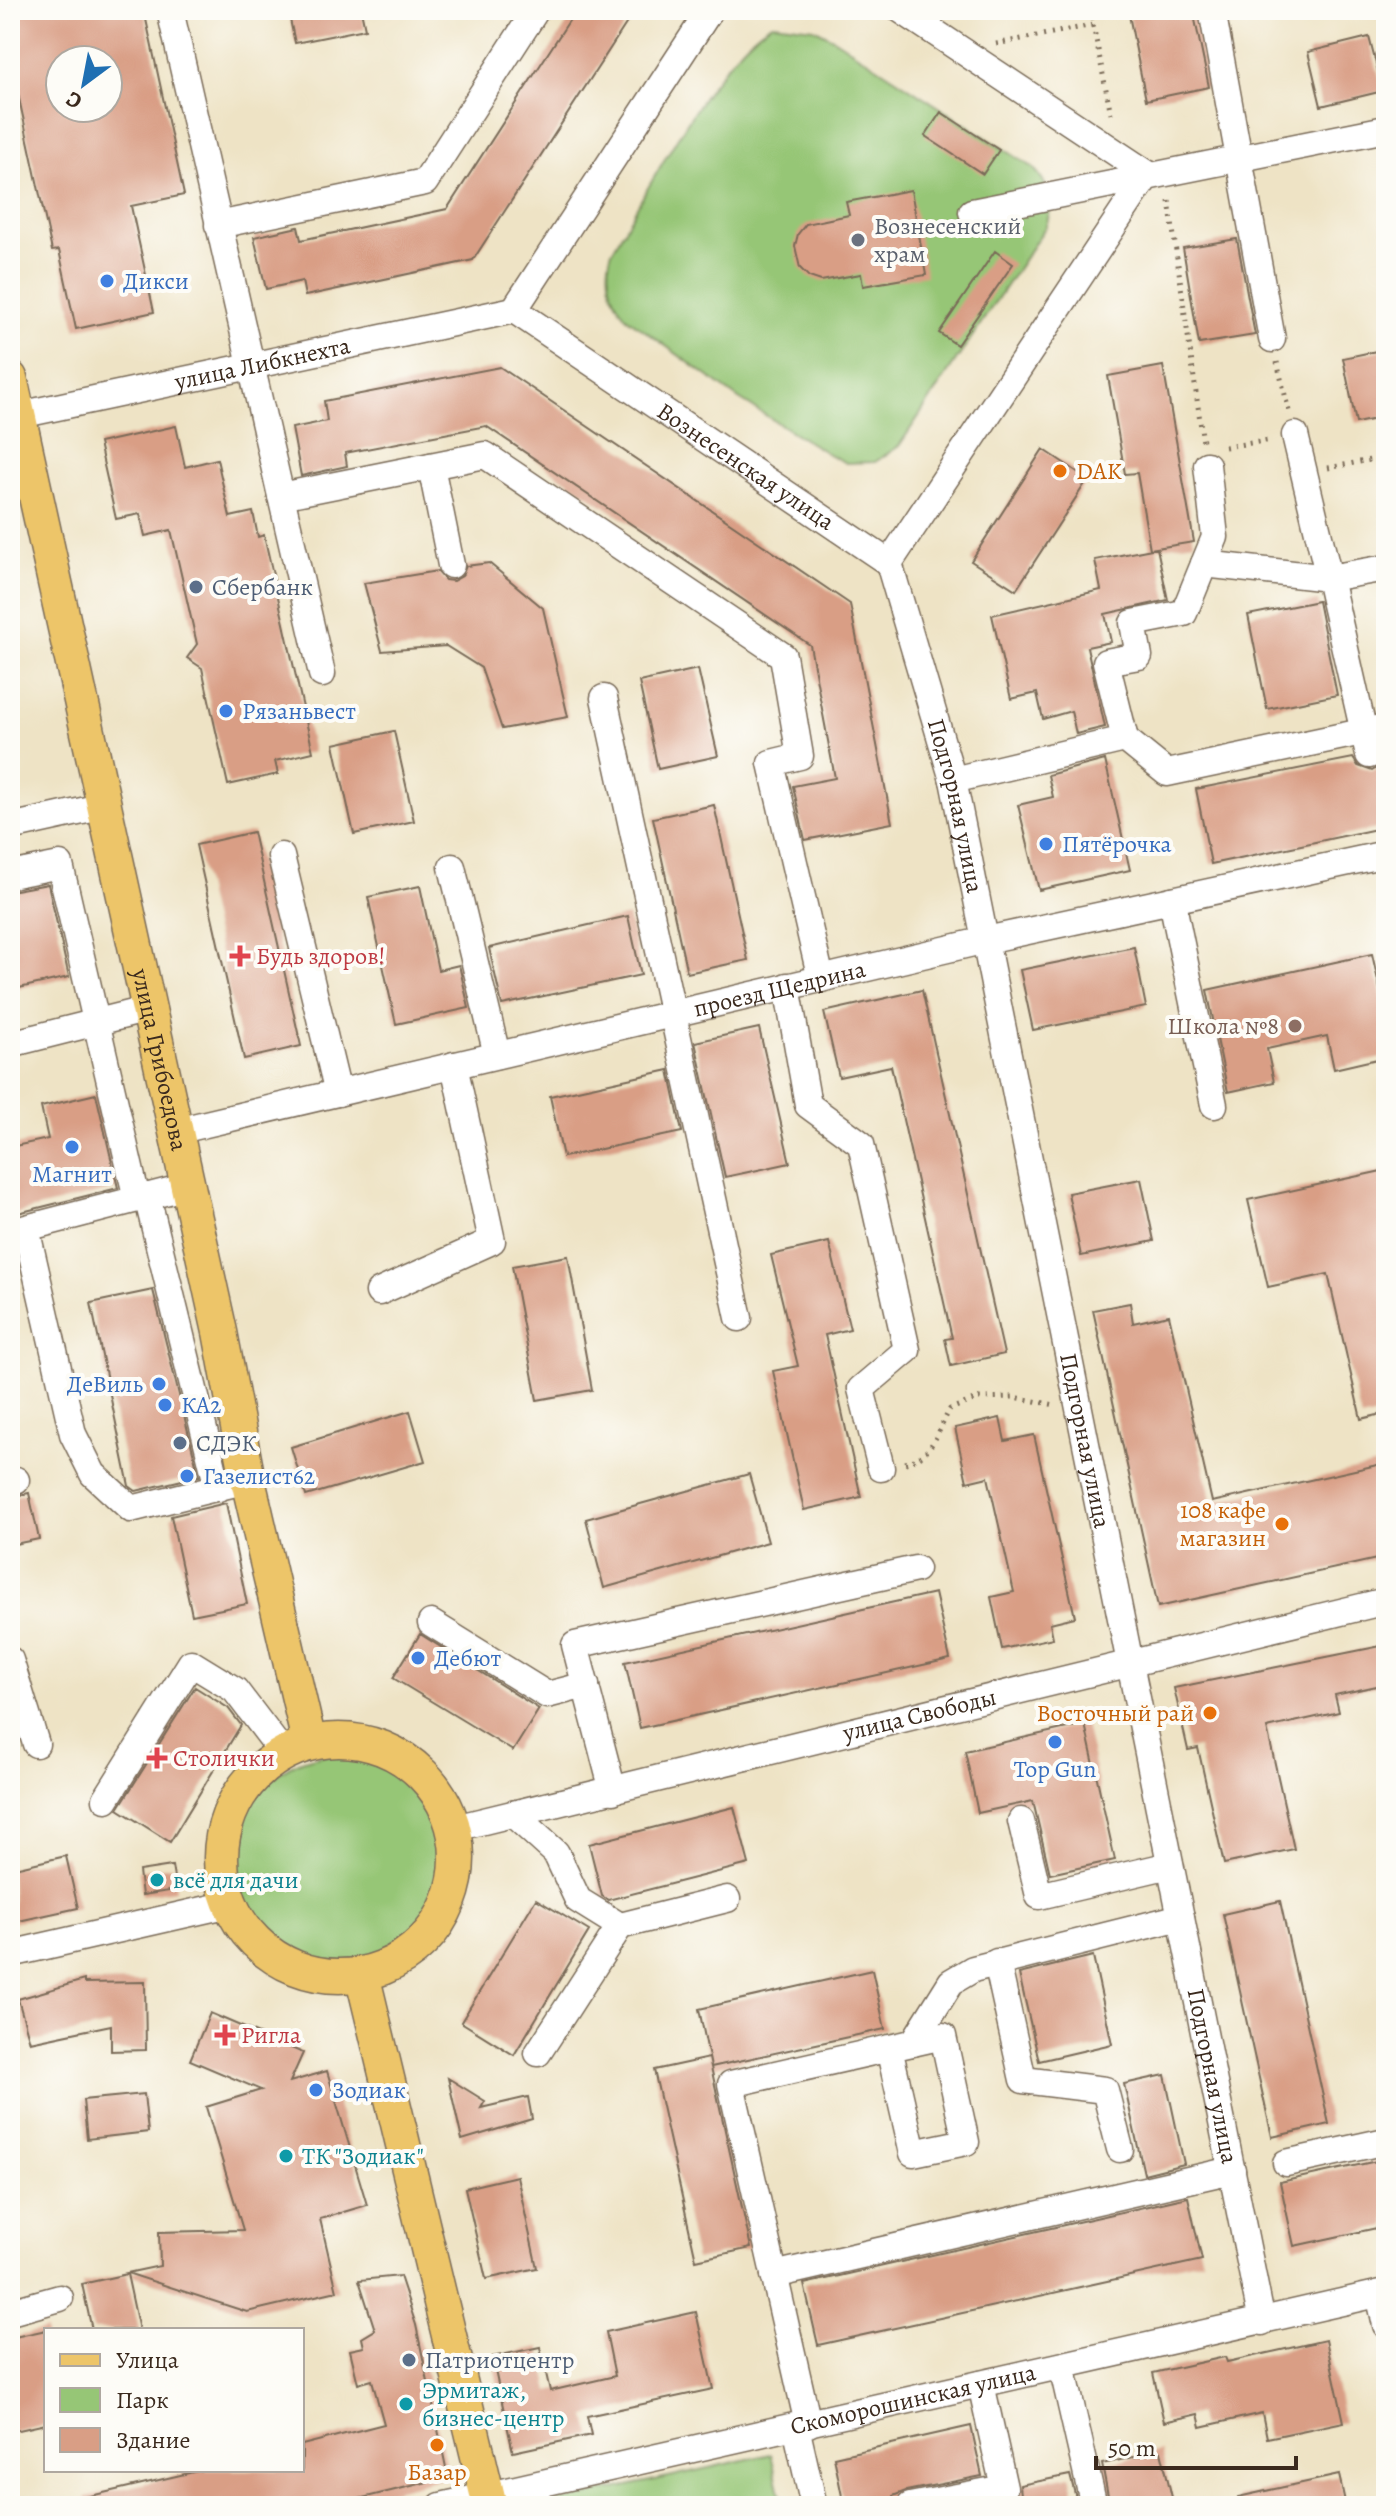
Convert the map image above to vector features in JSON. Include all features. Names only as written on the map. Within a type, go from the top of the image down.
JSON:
[{"type":"main road","name":"улица Грибоедова","points":[[10,378],[14,416],[105,806],[188,1186],[233,1484],[296,1748]]},
{"type":"main road","points":[[339,1738],[382,1747],[415,1766],[441,1795],[455,1828],[457,1875],[446,1911],[424,1942],[397,1962],[362,1974],[315,1974],[285,1964],[253,1939],[230,1904],[220,1864],[224,1825],[251,1778],[296,1748],[339,1738]]},
{"type":"main road","points":[[362,1974],[488,2500]]},
{"type":"street","points":[[170,10],[249,367],[322,674]]},
{"type":"street","points":[[218,225],[425,182],[536,10]]},
{"type":"street","points":[[514,310],[710,10]]},
{"type":"street","points":[[901,10],[1148,174]]},
{"type":"street","points":[[1212,10],[1242,158],[1272,339]]},
{"type":"street","points":[[972,212],[1148,174],[1386,129]]},
{"type":"street","points":[[889,563],[1148,174]]},
{"type":"street","name":"улица Либкнехта","points":[[14,416],[514,310]]},
{"type":"street","name":"Вознесенская улица","points":[[514,310],[889,563]]},
{"type":"street","points":[[1206,458],[1215,537],[1184,613],[1133,623],[1139,656],[1106,662],[1125,739],[1167,773],[1250,766],[1373,738],[1329,578],[1295,435]]},
{"type":"street","points":[[281,496],[485,455],[783,656],[800,756],[771,763],[821,979]]},
{"type":"street","points":[[431,466],[451,565]]},
{"type":"street","name":"Подгорная улица","points":[[889,563],[953,780],[1262,2322]]},
{"type":"street","points":[[1204,564],[1329,578],[1386,568]]},
{"type":"street","points":[[604,698],[739,1318]]},
{"type":"street","points":[[953,780],[1125,739]]},
{"type":"street","points":[[10,827],[105,806]]},
{"type":"street","name":"проезд Щедрина","points":[[176,1131],[986,940],[1386,854]]},
{"type":"street","points":[[281,856],[338,1093]]},
{"type":"street","points":[[10,875],[60,865],[142,1198],[233,1484],[131,1509],[93,1474],[73,1434],[18,1229],[142,1198],[188,1186]]},
{"type":"street","points":[[452,867],[497,1055]]},
{"type":"street","points":[[1172,900],[1214,1105]]},
{"type":"street","points":[[787,986],[808,1105],[861,1144],[907,1350],[861,1389],[881,1468]]},
{"type":"street","points":[[10,1044],[97,1025],[149,1009]]},
{"type":"street","points":[[379,1292],[492,1241],[454,1065]]},
{"type":"street","points":[[613,1791],[575,1645],[916,1569]]},
{"type":"street","name":"улица Свободы","points":[[455,1828],[1386,1601]]},
{"type":"street","points":[[431,1623],[547,1695],[586,1685]]},
{"type":"street","points":[[10,1660],[36,1744]]},
{"type":"street","points":[[106,1799],[191,1663],[235,1690],[296,1748]]},
{"type":"street","points":[[513,1814],[556,1853],[578,1900],[620,1926]]},
{"type":"street","points":[[1021,1821],[1039,1896],[1170,1865]]},
{"type":"street","points":[[538,2053],[620,1926],[727,1899]]},
{"type":"street","points":[[10,1954],[230,1904]]},
{"type":"street","points":[[814,2506],[774,2275],[731,2084],[901,2046],[951,1982],[973,1969],[997,1962],[1054,1956],[1181,1917]]},
{"type":"street","points":[[997,1962],[1023,2080],[1105,2090],[1120,2149]]},
{"type":"street","points":[[1286,2163],[1386,2141]]},
{"type":"street","points":[[774,2275],[1232,2170]]},
{"type":"street","points":[[1383,2293],[1386,2325]]},
{"type":"street","name":"Скоморошинская улица","points":[[441,2506],[488,2500],[1383,2293]]},
{"type":"street","points":[[10,2312],[60,2298]]},
{"type":"street","points":[[1062,2366],[1094,2506]]},
{"type":"street","points":[[910,2506],[1004,2488],[981,2384]]},
{"type":"path","points":[[1090,10],[1115,131]]},
{"type":"path","points":[[988,46],[1093,25]]},
{"type":"path","points":[[1169,201],[1206,458],[1295,435],[1272,339]]},
{"type":"path","points":[[1304,473],[1386,457]]},
{"type":"path","points":[[881,1468],[917,1460],[933,1446],[950,1409],[979,1398],[1014,1397],[1045,1405],[1079,1405]]},
{"type":"green space","points":[[773,23],[814,28],[833,38],[1033,168],[1043,181],[1048,195],[1046,226],[899,446],[875,462],[846,463],[739,399],[626,317],[610,286],[612,251],[685,126],[731,61],[753,37]]},
{"type":"green space","points":[[339,1754],[379,1762],[412,1785],[435,1818],[443,1858],[435,1898],[412,1931],[379,1954],[339,1962],[299,1954],[266,1931],[243,1898],[235,1858],[243,1818],[266,1785],[299,1762]]},
{"type":"green space","points":[[771,2454],[783,2506],[539,2506]]},
{"type":"building","points":[[10,10],[144,10],[184,195],[131,206],[154,312],[76,329],[59,250],[52,251],[10,57]]},
{"type":"building","points":[[288,10],[361,10],[365,29],[295,43]]},
{"type":"building","points":[[576,10],[635,10],[473,260],[305,296],[302,281],[266,289],[254,237],[298,227],[301,240],[447,209]]},
{"type":"building","points":[[1128,10],[1193,10],[1209,87],[1146,100]]},
{"type":"building","points":[[1369,37],[1383,91],[1321,106],[1308,52]]},
{"type":"building","points":[[941,112],[999,150],[983,174],[925,136]]},
{"type":"building","name":"Вознесенский храм","points":[[911,190],[926,275],[863,286],[861,274],[821,281],[809,277],[800,268],[795,246],[798,234],[806,224],[849,215],[846,202]]},
{"type":"building","points":[[1237,239],[1255,335],[1199,344],[1183,248]]},
{"type":"building","points":[[995,251],[1013,264],[957,345],[939,333]]},
{"type":"building","points":[[1386,349],[1386,417],[1356,423],[1343,358]]},
{"type":"building","points":[[1163,366],[1194,542],[1150,549],[1137,473],[1125,474],[1108,376]]},
{"type":"building","points":[[500,367],[850,604],[892,823],[805,840],[793,786],[835,778],[810,645],[486,426],[345,453],[347,466],[301,476],[292,428],[327,421],[324,401]]},
{"type":"building","points":[[176,426],[185,467],[217,459],[230,517],[253,512],[258,537],[264,535],[313,752],[275,761],[278,774],[228,785],[202,668],[187,658],[197,644],[171,530],[145,536],[140,514],[116,519],[99,443]]},
{"type":"building","points":[[1043,449],[1088,479],[1016,590],[971,561]]},
{"type":"building","points":[[1157,548],[1168,600],[1105,614],[1111,642],[1087,647],[1105,727],[1076,734],[1071,711],[1043,719],[1037,693],[1011,699],[992,615],[1101,590],[1095,560]]},
{"type":"building","points":[[489,563],[543,608],[568,717],[502,729],[481,668],[446,646],[382,651],[364,583],[437,571],[445,580],[453,581],[462,576],[466,566]]},
{"type":"building","points":[[1318,601],[1337,695],[1267,709],[1248,615]]},
{"type":"building","points":[[698,669],[718,756],[658,769],[639,682]]},
{"type":"building","points":[[394,731],[414,821],[354,834],[334,744]]},
{"type":"building","points":[[1386,751],[1386,827],[1211,864],[1196,789],[1353,758],[1358,766],[1372,771],[1380,766]]},
{"type":"building","points":[[1105,760],[1130,870],[1039,890],[1018,805],[1053,797],[1048,775]]},
{"type":"building","points":[[714,805],[748,960],[687,973],[653,818]]},
{"type":"building","points":[[253,832],[301,1046],[244,1059],[196,845]]},
{"type":"building","points":[[48,884],[69,977],[10,990],[10,891]]},
{"type":"building","points":[[420,886],[438,970],[459,965],[469,1008],[396,1024],[368,897]]},
{"type":"building","points":[[628,916],[641,975],[502,1005],[489,948]]},
{"type":"building","points":[[1134,947],[1146,1007],[1033,1030],[1020,970]]},
{"type":"building","name":"Школа №8","points":[[1372,954],[1386,1016],[1386,1057],[1334,1069],[1327,1036],[1267,1049],[1274,1082],[1228,1092],[1207,990]]},
{"type":"building","points":[[922,990],[1004,1354],[951,1366],[945,1339],[952,1338],[891,1066],[839,1077],[824,1012]]},
{"type":"building","points":[[759,1028],[790,1163],[725,1177],[695,1042]]},
{"type":"building","points":[[669,1070],[682,1132],[563,1157],[550,1096]]},
{"type":"building","points":[[96,1094],[118,1188],[10,1215],[10,1147],[48,1139],[41,1107]]},
{"type":"building","points":[[1386,1170],[1386,1413],[1361,1419],[1328,1274],[1268,1287],[1248,1200]]},
{"type":"building","points":[[1141,1179],[1154,1241],[1081,1256],[1068,1193]]},
{"type":"building","points":[[829,1242],[850,1329],[825,1335],[861,1497],[804,1510],[773,1371],[798,1366],[771,1255]]},
{"type":"building","points":[[568,1256],[592,1390],[537,1400],[512,1266]]},
{"type":"building","points":[[153,1290],[199,1476],[136,1491],[129,1486],[91,1303]]},
{"type":"building","points":[[1130,1303],[1133,1323],[1169,1315],[1212,1502],[1386,1463],[1386,1557],[1158,1607],[1093,1310]]},
{"type":"building","points":[[410,1411],[425,1461],[306,1496],[291,1447]]},
{"type":"building","points":[[1000,1418],[1005,1441],[1034,1435],[1075,1617],[1050,1623],[1053,1638],[1002,1649],[991,1597],[1014,1592],[988,1477],[967,1482],[955,1428]]},
{"type":"building","points":[[749,1474],[768,1542],[604,1588],[586,1519]]},
{"type":"building","points":[[29,1493],[39,1539],[10,1545],[10,1497]]},
{"type":"building","points":[[226,1503],[247,1604],[192,1615],[171,1516]]},
{"type":"building","points":[[935,1593],[950,1659],[640,1728],[625,1662]]},
{"type":"building","points":[[420,1634],[539,1709],[513,1751],[393,1678]]},
{"type":"building","points":[[1386,1645],[1386,1684],[1335,1695],[1339,1712],[1267,1728],[1294,1849],[1224,1864],[1198,1748],[1188,1750],[1174,1688]]},
{"type":"building","points":[[195,1687],[228,1708],[241,1725],[170,1842],[118,1809]]},
{"type":"building","points":[[1085,1724],[1115,1860],[1050,1874],[1033,1801],[978,1813],[965,1751]]},
{"type":"building","points":[[734,1807],[749,1864],[608,1900],[602,1896],[589,1844]]},
{"type":"building","points":[[66,1856],[78,1908],[14,1922],[10,1869]]},
{"type":"building","name":"всё для дачи","points":[[172,1866],[176,1890],[142,1895],[139,1871]]},
{"type":"building","points":[[536,1899],[589,1931],[514,2055],[461,2022]]},
{"type":"building","points":[[1280,1901],[1329,2124],[1272,2137],[1223,1914]]},
{"type":"building","points":[[1093,1956],[1112,2044],[1039,2061],[1019,1974]]},
{"type":"building","points":[[872,1970],[885,2029],[711,2067],[699,2009]]},
{"type":"building","points":[[84,1980],[84,1983],[145,1982],[146,2050],[111,2051],[111,2025],[30,2042],[18,1999]]},
{"type":"building","points":[[210,2013],[303,2053],[290,2082],[327,2071],[367,2205],[320,2219],[337,2291],[247,2312],[127,2273],[160,2266],[159,2232],[243,2230],[206,2107],[261,2090],[190,2060]]},
{"type":"building","points":[[709,2058],[751,2248],[696,2260],[654,2070]]},
{"type":"building","points":[[1165,2075],[1184,2164],[1144,2174],[1124,2084]]},
{"type":"building","points":[[448,2078],[485,2101],[481,2108],[528,2097],[532,2119],[462,2140]]},
{"type":"building","points":[[144,2094],[148,2132],[87,2139],[83,2100]]},
{"type":"building","points":[[1386,2159],[1386,2226],[1294,2246],[1280,2182]]},
{"type":"building","points":[[517,2176],[537,2268],[486,2279],[465,2188]]},
{"type":"building","points":[[1188,2197],[1202,2260],[818,2345],[804,2284]]},
{"type":"building","points":[[127,2274],[139,2328],[92,2328],[82,2284]]},
{"type":"building","name":"Эрмитаж, бизнес-центр","points":[[400,2276],[416,2325],[448,2477],[330,2506],[87,2506],[86,2497],[193,2472],[304,2472],[304,2444],[384,2424],[372,2380],[358,2384],[350,2350],[364,2347],[362,2338],[375,2330],[359,2280]]},
{"type":"building","points":[[696,2312],[713,2389],[587,2416],[591,2435],[513,2452],[492,2357],[540,2347],[550,2391],[615,2376],[606,2332]]},
{"type":"building","points":[[44,2330],[44,2424],[10,2432],[10,2338]]},
{"type":"building","points":[[1326,2340],[1344,2422],[1267,2438],[1262,2413],[1201,2427],[1198,2414],[1164,2422],[1153,2373],[1225,2357],[1227,2362]]},
{"type":"building","points":[[971,2426],[982,2476],[906,2491],[893,2496],[894,2506],[844,2506],[834,2457]]},
{"type":"building","points":[[1161,2451],[1174,2506],[1110,2506],[1102,2464]]},
{"type":"building","points":[[1070,2475],[1078,2506],[1022,2506],[1020,2485]]},
{"type":"building","points":[[1339,2475],[1346,2506],[1239,2506],[1238,2497]]},
{"type":"place","name":"Вознесенский храм","points":[[858,240]]},
{"type":"place","name":"Дикси","points":[[107,281]]},
{"type":"place","name":"DAK","points":[[1060,471]]},
{"type":"place","name":"Сбербанк","points":[[196,587]]},
{"type":"place","name":"Рязаньвест","points":[[226,711]]},
{"type":"place","name":"Пятёрочка","points":[[1046,844]]},
{"type":"place","name":"Будь здоров!","points":[[240,956]]},
{"type":"place","name":"Школа №8","points":[[1295,1026]]},
{"type":"place","name":"Магнит","points":[[72,1147]]},
{"type":"place","name":"ДеВиль","points":[[159,1384]]},
{"type":"place","name":"КА2","points":[[165,1405]]},
{"type":"place","name":"СДЭК","points":[[180,1443]]},
{"type":"place","name":"Газелист62","points":[[187,1476]]},
{"type":"place","name":"108 кафе магазин","points":[[1282,1524]]},
{"type":"place","name":"Дебют","points":[[418,1658]]},
{"type":"place","name":"Восточный рай","points":[[1210,1713]]},
{"type":"place","name":"Top Gun","points":[[1055,1742]]},
{"type":"place","name":"Столички","points":[[157,1758]]},
{"type":"place","name":"всё для дачи","points":[[157,1880]]},
{"type":"place","name":"Ригла","points":[[225,2035]]},
{"type":"place","name":"Зодиак","points":[[316,2090]]},
{"type":"place","name":"ТК \"Зодиак\"","points":[[286,2156]]},
{"type":"place","name":"Патриотцентр","points":[[409,2360]]},
{"type":"place","name":"Эрмитаж, бизнес-центр","points":[[406,2404]]},
{"type":"place","name":"Базар","points":[[437,2445]]}]
